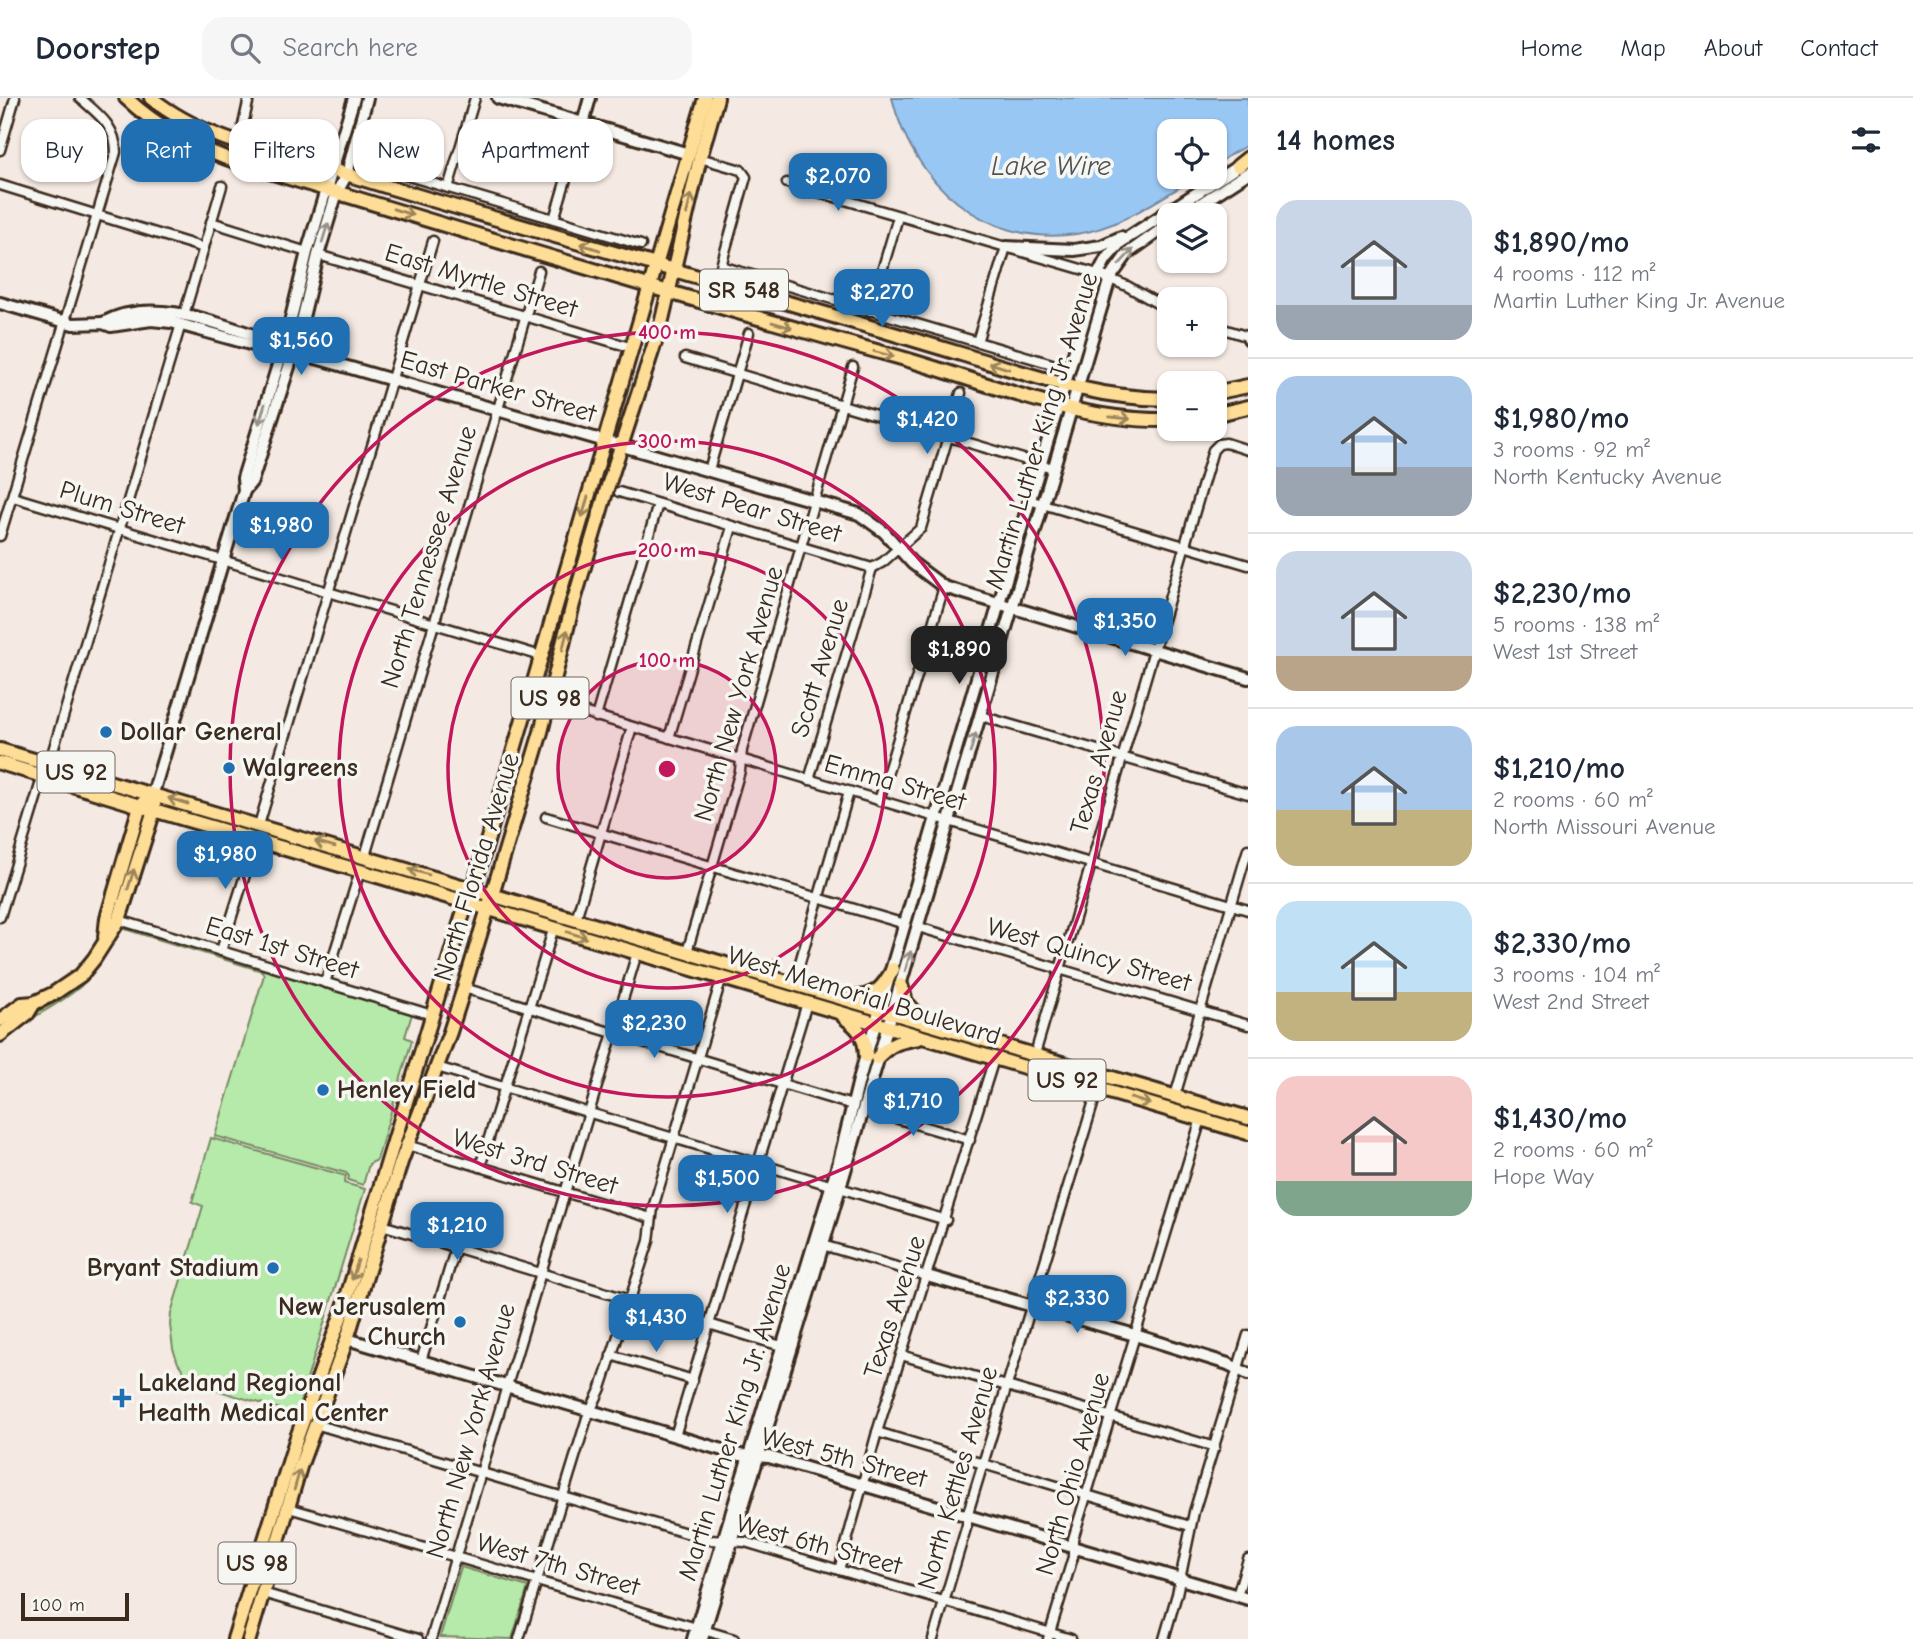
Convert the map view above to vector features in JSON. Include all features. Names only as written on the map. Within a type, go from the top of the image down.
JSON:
[{"type":"main road","points":[[126,98],[163,127],[211,152],[650,286]]},
{"type":"main road","points":[[151,98],[178,116],[229,141]]},
{"type":"main road","name":"North Florida Avenue","points":[[249,1639],[315,1424],[347,1339],[407,1145],[464,988],[549,702],[576,595],[654,348],[674,270],[705,98]]},
{"type":"main road","name":"North Florida Avenue","points":[[234,1639],[296,1440],[343,1310],[472,888],[656,266],[715,102]]},
{"type":"main road","points":[[339,172],[674,270]]},
{"type":"main road","name":"SR 548","points":[[674,270],[1064,386],[1120,397],[1157,399]]},
{"type":"main road","name":"SR 548","points":[[650,286],[1071,411],[1121,419],[1157,420]]},
{"type":"main road","points":[[1227,390],[1248,386]]},
{"type":"main road","points":[[1227,412],[1248,407]]},
{"type":"main road","name":"US 92","points":[[0,750],[140,806],[467,902]]},
{"type":"main road","name":"US 92","points":[[0,763],[153,793],[492,894]]},
{"type":"main road","points":[[105,941],[107,918],[140,806],[153,793]]},
{"type":"main road","points":[[0,1020],[22,1004],[34,1003],[53,994],[81,975],[94,960],[119,920],[154,810],[153,793]]},
{"type":"main road","name":"West Memorial Boulevard","points":[[492,894],[1248,1118]]},
{"type":"main road","name":"West Memorial Boulevard","points":[[467,902],[1248,1133]]},
{"type":"main road","points":[[846,999],[863,997],[883,987],[893,969]]},
{"type":"main road","points":[[901,985],[906,1002],[924,1022]]},
{"type":"main road","points":[[407,1145],[403,1135],[405,1122],[439,1011],[440,991]]},
{"type":"main road","points":[[0,1035],[28,1013],[34,1003]]},
{"type":"main road","points":[[835,1011],[861,1030],[872,1057],[896,1042],[925,1038]]},
{"type":"main road","points":[[1098,1088],[1105,1083],[1128,1082]]},
{"type":"main road","points":[[343,1310],[347,1339]]},
{"type":"street","points":[[0,150],[15,98]]},
{"type":"street","points":[[0,536],[116,152],[116,138],[101,115],[80,98]]},
{"type":"street","points":[[244,119],[249,98]]},
{"type":"street","points":[[339,149],[354,98]]},
{"type":"street","points":[[332,191],[347,174],[366,98]]},
{"type":"street","points":[[448,188],[475,98]]},
{"type":"street","points":[[498,98],[569,119]]},
{"type":"street","points":[[584,119],[590,98]]},
{"type":"street","points":[[613,132],[741,170],[746,177],[721,266],[1052,364]]},
{"type":"street","name":"Martin Luther King Jr. Avenue","points":[[1198,203],[1245,164]]},
{"type":"street","name":"Martin Luther King Jr. Avenue","points":[[699,1634],[818,1244],[852,1105],[872,1057],[886,1011],[893,969],[905,924],[1098,274],[1106,259],[1136,230],[1245,164]]},
{"type":"street","points":[[153,793],[244,491],[252,481],[332,182]]},
{"type":"street","points":[[428,182],[641,245]]},
{"type":"street","points":[[554,219],[565,182]]},
{"type":"street","points":[[787,183],[1098,274],[1157,303]]},
{"type":"street","points":[[0,185],[204,248]]},
{"type":"street","points":[[0,917],[222,186]]},
{"type":"street","points":[[870,311],[898,217]]},
{"type":"street","name":"East Myrtle Street","points":[[211,222],[632,348]]},
{"type":"street","points":[[1006,247],[1074,250],[1101,246],[1136,230]]},
{"type":"street","name":"Martin Luther King Jr. Avenue","points":[[886,1011],[901,985],[1110,278],[1128,253],[1157,232]]},
{"type":"street","points":[[259,825],[433,241]]},
{"type":"street","points":[[977,341],[1006,247]]},
{"type":"street","name":"North Tennessee Avenue","points":[[365,856],[539,271]]},
{"type":"street","name":"East Parker Street","points":[[0,303],[64,323],[103,323],[113,318],[150,311],[278,343],[288,351],[813,500],[868,519],[884,531],[899,548]]},
{"type":"street","points":[[1227,331],[1248,340]]},
{"type":"street","points":[[709,470],[749,333]]},
{"type":"street","points":[[685,359],[1053,468]]},
{"type":"street","name":"North New York Avenue","points":[[687,952],[740,771],[742,750],[853,367]]},
{"type":"street","points":[[872,568],[883,562],[921,528],[961,393]]},
{"type":"street","name":"Texas Avenue","points":[[1035,1054],[1213,450],[1219,444],[1226,443],[1248,450]]},
{"type":"street","name":"West Pear Street","points":[[618,492],[872,568]]},
{"type":"street","name":"Plum Street","points":[[13,497],[541,656]]},
{"type":"street","points":[[1029,500],[1248,565]]},
{"type":"street","points":[[596,717],[658,504]]},
{"type":"street","points":[[669,738],[732,527]]},
{"type":"street","points":[[899,548],[912,563],[944,587],[1248,678]]},
{"type":"street","name":"Scott Avenue","points":[[809,780],[872,568]]},
{"type":"street","points":[[879,801],[944,587]]},
{"type":"street","name":"Emma Street","points":[[529,696],[1248,911]]},
{"type":"street","points":[[981,716],[1248,794]]},
{"type":"street","points":[[576,919],[632,727]]},
{"type":"street","points":[[794,983],[849,792]]},
{"type":"street","points":[[546,817],[905,924]]},
{"type":"street","points":[[221,951],[256,840]]},
{"type":"street","points":[[1175,1096],[1248,849]]},
{"type":"street","points":[[325,983],[360,871]]},
{"type":"street","name":"East 1st Street","points":[[119,920],[432,1015]]},
{"type":"street","name":"West Quincy Street","points":[[918,927],[1248,1025]]},
{"type":"street","points":[[480,1167],[527,1007],[554,928]]},
{"type":"street","name":"North New York Avenue","points":[[431,1639],[638,953]]},
{"type":"street","points":[[519,1639],[590,1412],[649,1241],[651,1218],[673,1138],[722,978]]},
{"type":"street","points":[[464,988],[852,1105]]},
{"type":"street","points":[[676,1436],[807,1003]]},
{"type":"street","name":"Martin Luther King Jr. Avenue","points":[[834,1187],[864,1108],[872,1057]]},
{"type":"street","name":"Texas Avenue","points":[[839,1570],[877,1432],[946,1220],[994,1059]]},
{"type":"street","points":[[437,1067],[946,1220]]},
{"type":"street","name":"North Kettles Avenue","points":[[933,1639],[967,1525],[967,1516],[1098,1088]]},
{"type":"street","points":[[864,1108],[970,1140]]},
{"type":"street","name":"North Ohio Avenue","points":[[1049,1636],[1074,1548],[1073,1539],[1201,1119]]},
{"type":"street","name":"West 3rd Street","points":[[407,1145],[651,1218]]},
{"type":"street","points":[[382,1225],[787,1348]]},
{"type":"street","points":[[818,1244],[1135,1335],[1243,1371]]},
{"type":"street","points":[[421,1361],[456,1247]]},
{"type":"street","points":[[1164,1639],[1180,1579],[1190,1526],[1214,1447],[1243,1371],[1248,1335]]},
{"type":"street","name":"West 5th Street","points":[[347,1339],[590,1412],[863,1485],[1242,1598]]},
{"type":"street","points":[[611,1355],[693,1380]]},
{"type":"street","points":[[901,1355],[1214,1447]]},
{"type":"street","name":"West 6th Street","points":[[315,1424],[710,1540],[745,1542],[944,1600],[1049,1636],[1070,1639]]},
{"type":"street","points":[[877,1432],[1190,1526]]},
{"type":"street","name":"West 7th Street","points":[[289,1508],[537,1581],[699,1634],[734,1639]]},
{"type":"street","points":[[1242,1598],[1248,1559]]},
{"type":"street","points":[[263,1593],[418,1639]]},
{"type":"green space","name":"Henley Field","points":[[119,927],[412,1014],[405,1037],[412,1040],[377,1160],[369,1164],[363,1185],[348,1180],[346,1173],[215,1136],[264,975],[262,971],[121,928],[81,986],[0,1041],[0,1032],[51,1005],[67,992]]},
{"type":"green space","points":[[211,1138],[346,1176],[344,1183],[365,1189],[298,1409],[294,1413],[192,1383],[178,1363],[173,1349],[171,1313],[203,1206],[192,1202]]},
{"type":"green space","points":[[461,1567],[528,1587],[512,1639],[440,1637]]},
{"type":"water","name":"Lake Wire","points":[[892,98],[1248,98],[1248,145],[1227,157],[1227,119],[1157,119],[1157,189],[1177,189],[1124,219],[1076,234],[1043,235],[1012,230],[983,219],[958,203],[935,182],[902,129]]},
{"type":"place","name":"Dollar General","points":[[106,732]]},
{"type":"place","name":"Walgreens","points":[[229,768]]},
{"type":"place","name":"Henley Field","points":[[323,1090]]},
{"type":"place","name":"Bryant Stadium","points":[[273,1268]]},
{"type":"place","name":"New Jerusalem Church","points":[[460,1322]]},
{"type":"place","name":"Lakeland Regional Health Medical Center","points":[[122,1398]]}]
